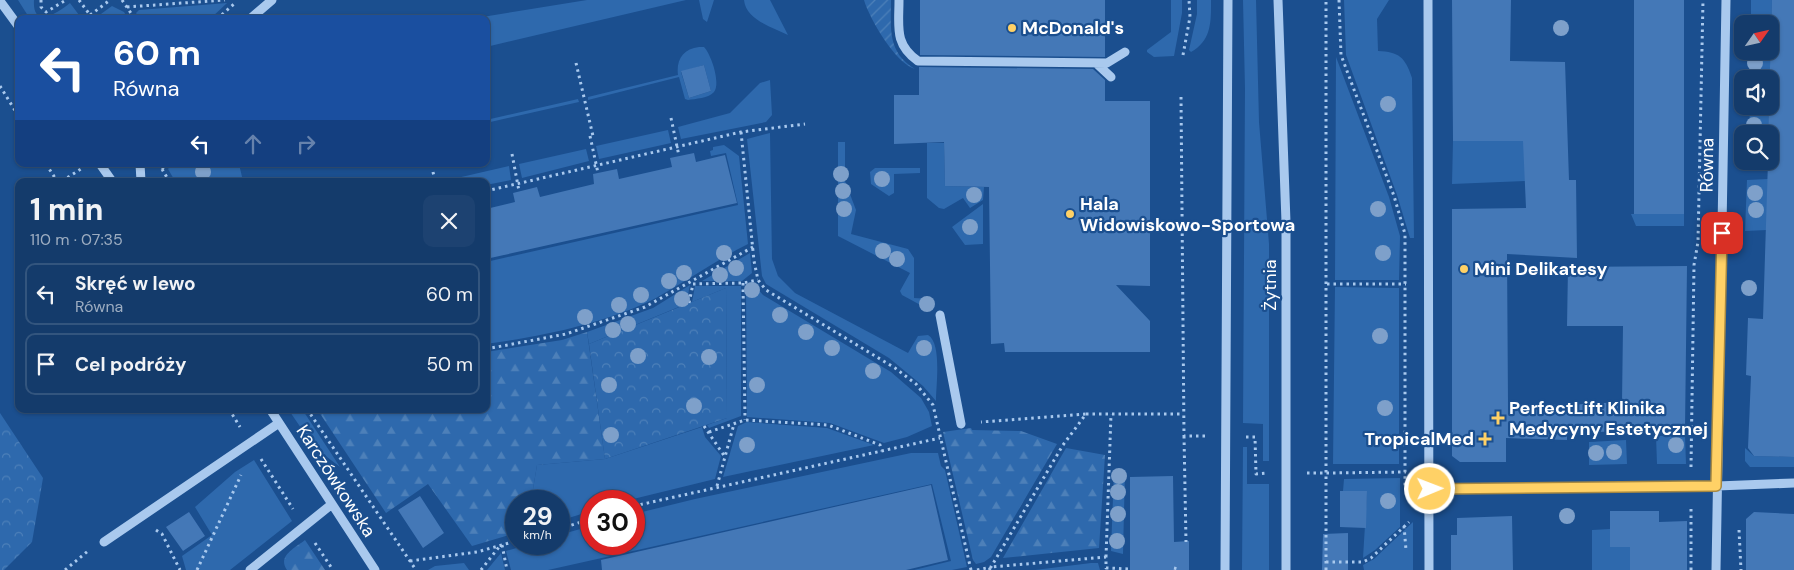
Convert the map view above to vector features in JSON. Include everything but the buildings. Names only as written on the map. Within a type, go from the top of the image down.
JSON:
[{"type":"street","points":[[255,15],[272,0]]},
{"type":"street","points":[[899,0],[900,43],[907,53],[918,61],[1107,63],[1125,52]]},
{"type":"street","points":[[1224,570],[1228,0]]},
{"type":"street","name":"Żytnia","points":[[1278,0],[1286,222],[1286,570]]},
{"type":"street","points":[[1428,0],[1429,570]]},
{"type":"street","name":"Równa","points":[[1716,570],[1726,0]]},
{"type":"street","points":[[0,1],[15,22]]},
{"type":"street","points":[[1096,63],[1111,77]]},
{"type":"street","points":[[102,167],[110,178]]},
{"type":"street","points":[[940,315],[961,424]]},
{"type":"street","name":"Karczówkowska","points":[[273,413],[375,570]]},
{"type":"street","points":[[104,542],[279,423]]},
{"type":"street","points":[[1430,489],[1716,486],[1794,483]]},
{"type":"street","points":[[250,570],[332,504]]},
{"type":"path","points":[[41,0],[41,7],[46,12],[66,0]]},
{"type":"path","points":[[79,0],[89,15]]},
{"type":"path","points":[[91,15],[110,0]]},
{"type":"path","points":[[122,0],[132,15]]},
{"type":"path","points":[[127,7],[225,0]]},
{"type":"path","points":[[221,15],[238,0]]},
{"type":"path","points":[[1183,55],[1190,17],[1189,0]]},
{"type":"path","points":[[1326,0],[1326,570]]},
{"type":"path","points":[[1339,0],[1341,55],[1394,196],[1405,234]]},
{"type":"path","points":[[1692,472],[1694,265],[1698,242],[1703,0]]},
{"type":"path","points":[[576,63],[598,172]]},
{"type":"path","points":[[0,86],[15,110]]},
{"type":"path","points":[[1181,97],[1186,542]]},
{"type":"path","points":[[671,118],[679,156]]},
{"type":"path","points":[[490,190],[741,132],[804,124]]},
{"type":"path","points":[[741,132],[758,280],[766,290],[896,368],[916,384],[933,405],[972,570]]},
{"type":"path","points":[[512,154],[519,191]]},
{"type":"path","points":[[48,167],[56,178]]},
{"type":"path","points":[[67,178],[85,167]]},
{"type":"path","points":[[164,167],[162,169],[167,178]]},
{"type":"path","points":[[433,172],[434,178]]},
{"type":"path","points":[[490,348],[582,330],[645,307],[753,247]]},
{"type":"path","points":[[693,282],[743,283],[758,280]]},
{"type":"path","points":[[689,303],[693,282]]},
{"type":"path","points":[[743,283],[745,420]]},
{"type":"path","points":[[1327,284],[1412,284]]},
{"type":"path","points":[[232,413],[333,570]]},
{"type":"path","points":[[310,413],[416,570]]},
{"type":"path","points":[[938,429],[961,424],[1086,414],[1184,414]]},
{"type":"path","points":[[990,568],[1063,445],[1086,414]]},
{"type":"path","points":[[1110,414],[1106,569],[1130,569]]},
{"type":"path","points":[[709,432],[745,420],[828,425],[880,445],[882,451]]},
{"type":"path","points":[[717,486],[734,423]]},
{"type":"path","points":[[704,426],[725,457]]},
{"type":"path","points":[[1184,436],[1209,436]]},
{"type":"path","points":[[1243,437],[1254,437],[1256,474],[1268,473]]},
{"type":"path","points":[[645,503],[940,438]]},
{"type":"path","points":[[198,570],[216,525],[244,468],[258,453]]},
{"type":"path","points":[[1303,473],[1411,472]]},
{"type":"path","points":[[1691,570],[1692,500]]},
{"type":"path","points":[[141,516],[162,534],[180,570]]},
{"type":"path","points":[[1739,525],[1741,570]]},
{"type":"path","points":[[1326,562],[1363,562],[1371,558],[1404,526],[1407,554]]},
{"type":"path","points":[[65,570],[86,552],[104,542]]},
{"type":"path","points":[[410,561],[477,552],[505,544]]},
{"type":"path","points":[[481,570],[501,545]]},
{"type":"path","points":[[501,545],[507,570]]},
{"type":"path","points":[[977,570],[1029,563],[1106,557]]},
{"type":"path","points":[[1029,563],[1029,570]]},
{"type":"green space","points":[[18,0],[34,0],[37,15],[27,15]]},
{"type":"green space","points":[[587,0],[686,0],[490,46],[490,16]]},
{"type":"green space","points":[[699,0],[714,0],[707,22],[703,19]]},
{"type":"green space","points":[[744,0],[770,0],[788,35],[755,18],[749,13]]},
{"type":"green space","points":[[864,0],[891,0],[892,39],[899,55],[915,69],[900,59],[892,50],[871,18]]},
{"type":"green space","points":[[1171,0],[1182,0],[1182,13],[1174,56],[1154,57],[1147,50],[1171,32]]},
{"type":"green space","points":[[1197,0],[1211,0],[1210,23],[1207,36],[1191,52],[1189,50],[1197,14]]},
{"type":"green space","points":[[1243,0],[1256,0],[1259,122],[1269,244],[1269,461],[1263,461],[1263,424],[1243,423],[1245,89]]},
{"type":"green space","points":[[1344,0],[1389,0],[1377,19],[1378,51],[1396,54],[1404,60],[1412,78],[1414,238],[1410,238],[1397,195],[1346,55]]},
{"type":"green space","points":[[1751,0],[1772,0],[1772,15],[1751,15]]},
{"type":"green space","points":[[70,3],[79,15],[51,15],[54,14]]},
{"type":"green space","points":[[227,3],[214,15],[137,15],[136,13],[139,10]]},
{"type":"green space","points":[[112,6],[124,12],[126,15],[100,15]]},
{"type":"green space","points":[[704,47],[712,62],[716,76],[716,88],[709,96],[685,99],[679,77],[588,100],[588,97],[678,75],[678,65],[682,56],[693,48]],"holes":[[[704,65],[711,91],[689,98],[681,72]]]},
{"type":"green space","points":[[1336,57],[1389,197],[1400,236],[1399,280],[1335,280]]},
{"type":"green space","points":[[1750,60],[1771,60],[1770,70],[1750,70]]},
{"type":"green space","points":[[770,80],[772,115],[766,122],[681,139],[678,127],[730,113],[760,83]]},
{"type":"green space","points":[[578,99],[579,102],[490,122],[490,119]]},
{"type":"green space","points":[[1750,115],[1769,115],[1768,125],[1749,125]]},
{"type":"green space","points":[[668,130],[671,143],[599,159],[596,146]]},
{"type":"green space","points":[[770,133],[772,259],[778,276],[795,293],[908,353],[918,336],[928,335],[932,339],[937,355],[936,401],[923,386],[889,358],[766,284],[762,276],[747,139]]},
{"type":"green space","points":[[1526,133],[1525,181],[1452,184],[1453,141],[1510,141]]},
{"type":"green space","points":[[838,142],[845,142],[845,181],[856,210],[851,234],[908,249],[914,258],[914,298],[931,299],[934,304],[932,307],[926,308],[902,295],[900,291],[910,273],[838,236]]},
{"type":"green space","points":[[927,143],[944,143],[945,186],[984,187],[983,200],[970,208],[963,198],[944,209],[939,208],[927,198]]},
{"type":"green space","points":[[724,145],[739,156],[748,244],[656,298],[616,315],[551,333],[490,343],[490,261],[738,205],[726,153],[711,156],[710,151],[713,150],[713,147]]},
{"type":"green space","points":[[586,149],[589,161],[522,178],[519,164]]},
{"type":"green space","points":[[509,166],[511,180],[490,184],[490,178],[457,178]]},
{"type":"green space","points":[[170,167],[240,167],[242,178],[173,178],[168,169]]},
{"type":"green space","points":[[875,168],[920,168],[920,173],[894,174],[894,193],[889,196],[871,184],[870,172]]},
{"type":"green space","points":[[1768,179],[1767,230],[1745,231],[1747,180]]},
{"type":"green space","points":[[983,204],[983,244],[965,245],[952,227]]},
{"type":"green space","points":[[1631,214],[1684,214],[1684,226],[1636,226]]},
{"type":"green space","points":[[750,253],[752,273],[742,281],[702,281]]},
{"type":"green space","points":[[690,285],[686,304],[589,344],[587,332],[653,308]]},
{"type":"green space","points":[[695,286],[741,286],[741,416],[709,428],[707,425],[727,418],[726,288],[692,302]]},
{"type":"green space","points":[[755,286],[763,295],[891,372],[921,398],[929,412],[932,426],[907,437],[884,443],[830,423],[747,417],[746,287]]},
{"type":"green space","points":[[1335,287],[1399,288],[1399,464],[1333,464]]},
{"type":"green space","points":[[726,288],[727,418],[605,459],[589,344]]},
{"type":"green space","points":[[587,332],[605,459],[537,465],[533,490],[505,490],[505,536],[472,546],[428,484],[386,513],[320,413],[490,413],[490,351],[562,340]]},
{"type":"green space","points":[[0,413],[43,478],[32,542],[4,570],[0,570]]},
{"type":"green space","points":[[291,413],[305,413],[340,467],[314,447]]},
{"type":"green space","points":[[747,422],[827,428],[874,445],[723,477],[738,426]]},
{"type":"green space","points":[[702,427],[705,437],[721,456],[715,479],[645,496],[645,490],[580,490],[580,514],[570,518],[570,490],[533,490],[537,465],[605,459]]},
{"type":"green space","points":[[971,428],[972,430],[1021,431],[1057,444],[991,557],[984,562],[976,564],[973,560],[943,432]]},
{"type":"green space","points":[[1685,435],[1686,464],[1657,464],[1656,436]]},
{"type":"green space","points":[[1626,440],[1627,464],[1589,465],[1589,442]]},
{"type":"green space","points":[[1243,447],[1247,447],[1247,484],[1269,484],[1269,570],[1242,570]]},
{"type":"green space","points":[[1066,448],[1105,455],[1099,548],[1003,558]]},
{"type":"green space","points":[[1745,448],[1754,456],[1794,457],[1794,467],[1750,467],[1745,461]]},
{"type":"green space","points":[[911,453],[938,453],[941,466],[945,470],[967,567],[952,570],[914,570],[951,561],[932,484],[645,548],[645,511]]},
{"type":"green space","points":[[254,460],[292,521],[230,570],[186,570],[182,556],[212,535],[195,507],[235,472]]},
{"type":"green space","points":[[1114,470],[1125,470],[1123,554],[1111,551]]},
{"type":"green space","points":[[1400,478],[1400,527],[1375,550],[1363,558],[1367,492],[1343,491],[1344,479]]},
{"type":"green space","points":[[1413,522],[1413,570],[1364,570],[1363,565],[1374,559]]},
{"type":"green space","points":[[580,529],[580,555],[615,555],[548,570],[511,570],[507,555],[570,555],[570,532]]},
{"type":"green space","points":[[1610,529],[1610,547],[1630,547],[1630,570],[1592,570],[1592,530]]},
{"type":"green space","points":[[305,540],[325,570],[287,570],[284,565],[286,556]]},
{"type":"green space","points":[[501,553],[505,570],[487,570]]},
{"type":"green space","points":[[464,563],[469,570],[428,570],[435,566]]},
{"type":"green space","points":[[1098,563],[1100,570],[1035,570]]},
{"type":"place","name":"McDonald's","points":[[1012,28]]},
{"type":"place","name":"Hala Widowiskowo-Sportowa","points":[[1070,214]]},
{"type":"place","name":"Mini Delikatesy","points":[[1464,269]]},
{"type":"place","name":"PerfectLift Klinika Medycyny Estetycznej","points":[[1498,418]]},
{"type":"place","name":"TropicalMed","points":[[1485,439]]},
{"type":"route","points":[[1430,489],[1716,486],[1722,233]]}]
